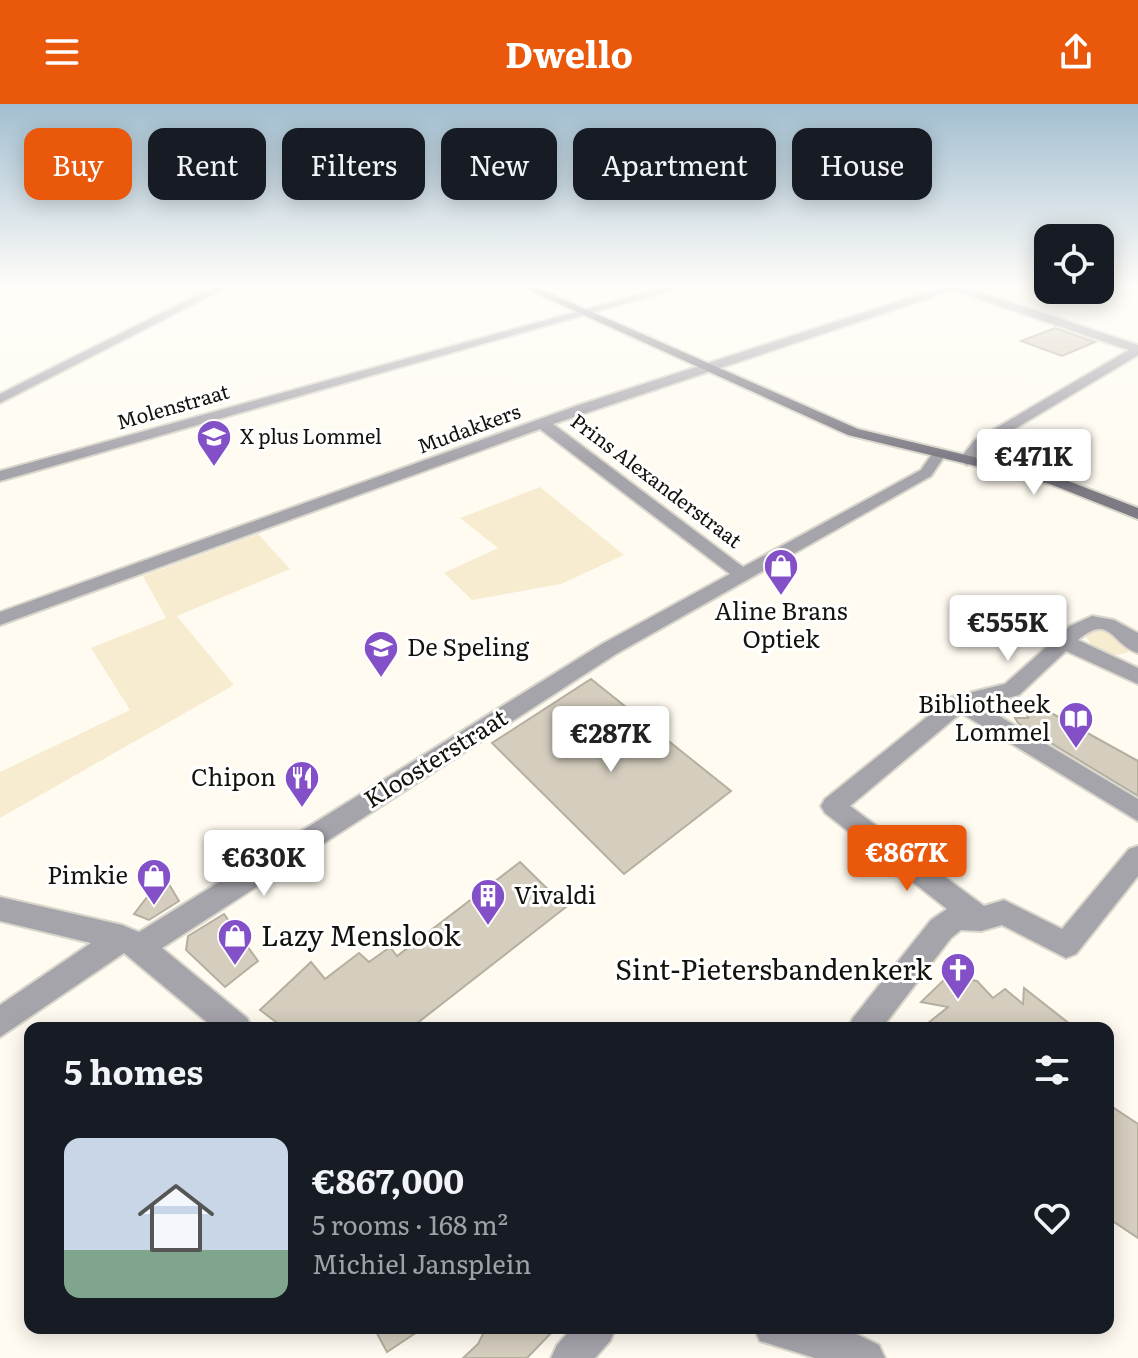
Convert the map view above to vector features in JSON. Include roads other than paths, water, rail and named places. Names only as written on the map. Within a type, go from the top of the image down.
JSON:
[{"type":"main road","points":[[657,345],[853,432],[1067,485],[1138,514]]},
{"type":"street","points":[[0,399],[108,345]]},
{"type":"street","name":"Molenstraat","points":[[0,476],[473,345]]},
{"type":"street","name":"Mudakkers","points":[[0,619],[542,423],[777,345]]},
{"type":"street","points":[[1116,345],[1137,352]]},
{"type":"street","points":[[967,460],[979,444],[1137,352]]},
{"type":"street","name":"Prins Alexanderstraat","points":[[542,423],[743,575]]},
{"type":"street","name":"Kloosterstraat","points":[[0,1022],[609,649],[926,473],[939,454]]},
{"type":"street","points":[[981,919],[833,806],[960,702],[1012,690],[1087,624],[1116,628],[1129,635],[1138,646]]},
{"type":"street","points":[[1064,642],[1130,673],[1138,653]]},
{"type":"street","points":[[960,702],[1138,811]]},
{"type":"street","points":[[868,1022],[941,929],[957,917],[981,919],[1004,912],[1066,945],[1138,857]]},
{"type":"street","points":[[0,909],[131,943],[230,1022]]},
{"type":"street","points":[[570,1358],[592,1334]]},
{"type":"street","points":[[794,1334],[855,1352]]},
{"type":"place","name":"X plus Lommel","points":[[214,468]]},
{"type":"place","name":"Aline Brans Optiek","points":[[781,597]]},
{"type":"place","name":"De Speling","points":[[381,679]]},
{"type":"place","name":"Bibliotheek Lommel","points":[[1076,750]]},
{"type":"place","name":"Chipon","points":[[302,809]]},
{"type":"place","name":"Pimkie","points":[[154,907]]},
{"type":"place","name":"Vivaldi","points":[[488,927]]},
{"type":"place","name":"Lazy Menslook","points":[[235,967]]},
{"type":"place","name":"Sint-Pietersbandenkerk","points":[[958,1001]]}]
